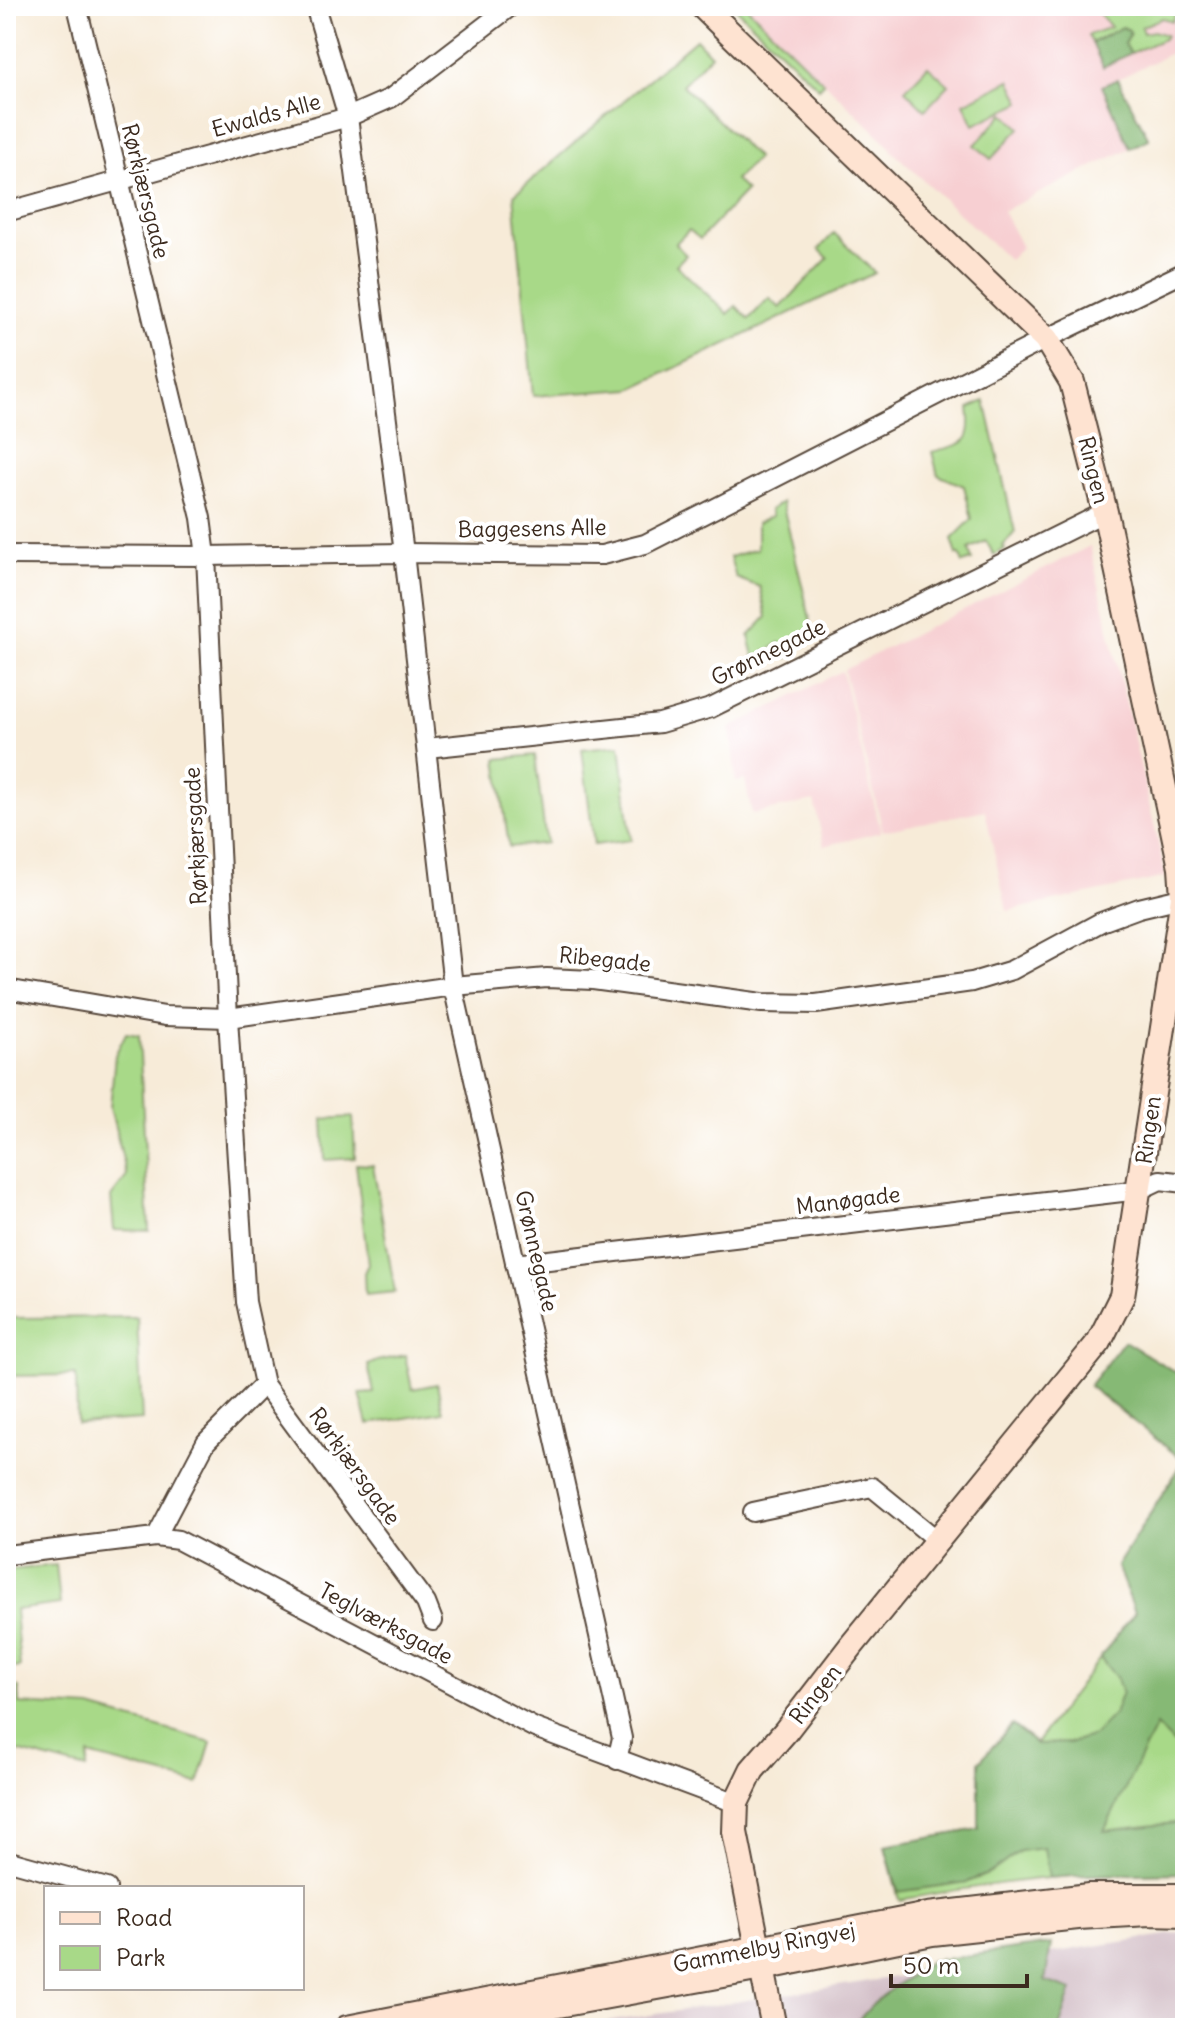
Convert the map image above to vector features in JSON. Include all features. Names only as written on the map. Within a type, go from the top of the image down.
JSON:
[{"type":"street","name":"Rørkjærsgade","points":[[77,6],[201,518],[206,556],[228,1018],[246,1302],[264,1384],[426,1603],[433,1621]]},
{"type":"street","name":"Grønnegade","points":[[315,6],[348,117],[404,553],[453,986],[622,1738],[617,1760]]},
{"type":"street","name":"Ewalds Alle","points":[[6,212],[348,117],[391,98],[511,6]]},
{"type":"street","name":"Ringen","points":[[702,6],[1046,339],[1072,382],[1105,512],[1181,867],[1184,897],[1122,1296],[1099,1342],[752,1770],[736,1803],[735,1832],[774,2028]]},
{"type":"street","name":"Baggesens Alle","points":[[6,555],[602,555],[645,544],[1046,339],[1185,272]]},
{"type":"street","name":"Grønnegade","points":[[427,748],[660,723],[711,708],[1105,512]]},
{"type":"street","name":"Ribegade","points":[[6,989],[165,1016],[228,1018],[453,986],[547,978],[593,980],[762,1003],[816,1004],[972,982],[1012,970],[1101,922],[1139,908],[1184,897]]},
{"type":"street","name":"Manøgade","points":[[515,1264],[1139,1190],[1160,1180],[1185,1183]]},
{"type":"street","points":[[156,1537],[206,1442],[264,1384]]},
{"type":"street","points":[[753,1512],[872,1487],[937,1540]]},
{"type":"street","name":"Teglværksgade","points":[[6,1555],[156,1537],[178,1540],[535,1728],[736,1803]]},
{"type":"street","points":[[6,1860],[100,1886]]},
{"type":"street","name":"Gammelby Ringvej","points":[[434,2028],[760,1958],[928,1915],[1089,1896],[1185,1896]]},
{"type":"street","name":"Gammelby Ringvej","points":[[347,2028],[760,1958],[932,1933],[1078,1917],[1185,1914]]},
{"type":"shaded area","points":[[746,6],[1185,6],[1185,46],[1118,79],[1149,139],[1003,211],[1022,247],[1009,260],[891,150]]},
{"type":"shaded area","points":[[1090,546],[1166,877],[1007,911],[985,810],[883,831],[844,670]]},
{"type":"shaded area","points":[[842,671],[881,832],[824,846],[814,801],[752,814],[745,780],[736,782],[730,728]]},
{"type":"shaded area","points":[[1185,1932],[1185,2028],[567,2028]]},
{"type":"green space","points":[[733,6],[746,6],[824,83],[819,88]]},
{"type":"green space","points":[[1101,6],[1178,7],[1172,21],[1162,18],[1141,27],[1143,33],[1154,31],[1166,35],[1164,39],[1131,53],[1124,44],[1129,30],[1123,27],[1092,43],[1088,35],[1111,27],[1097,11]]},
{"type":"green space","points":[[1122,27],[1129,30],[1124,44],[1131,53],[1103,67],[1092,43]]},
{"type":"green space","points":[[696,39],[711,55],[682,85],[757,158],[735,180],[746,191],[700,239],[689,230],[675,244],[686,255],[676,265],[728,314],[736,306],[749,319],[769,298],[780,308],[828,258],[819,249],[834,233],[875,273],[631,389],[533,396],[514,195]]},
{"type":"green space","points":[[928,66],[949,85],[925,110],[905,90]]},
{"type":"green space","points":[[1118,79],[1149,139],[1130,148],[1102,86]]},
{"type":"green space","points":[[1010,80],[1021,102],[974,125],[964,103]]},
{"type":"green space","points":[[1004,113],[1020,128],[991,159],[975,145]]},
{"type":"green space","points":[[985,401],[1015,532],[1003,546],[1005,549],[994,555],[986,541],[969,549],[972,560],[963,563],[952,539],[972,519],[964,486],[938,475],[932,452],[964,441],[970,430],[969,408]]},
{"type":"green space","points":[[782,502],[813,631],[808,641],[800,644],[797,652],[788,658],[780,643],[765,652],[769,661],[761,665],[758,656],[754,656],[749,636],[767,617],[760,587],[736,578],[730,557],[757,549],[757,523],[772,516],[770,510]]},
{"type":"green space","points":[[620,745],[631,840],[594,845],[582,749]]},
{"type":"green space","points":[[535,755],[546,843],[509,847],[497,759]]},
{"type":"green space","points":[[126,1033],[139,1035],[149,1231],[114,1230],[111,1197],[127,1176],[110,1107],[115,1055]]},
{"type":"green space","points":[[353,1117],[355,1158],[325,1160],[323,1119]]},
{"type":"green space","points":[[356,1164],[373,1165],[395,1292],[365,1295],[364,1273],[368,1264]]},
{"type":"green space","points":[[137,1317],[142,1420],[77,1424],[76,1375],[8,1376],[9,1318]]},
{"type":"green space","points":[[1124,1341],[1185,1378],[1185,1873],[1110,1873],[1061,1877],[899,1900],[885,1846],[979,1829],[979,1762],[1012,1725],[1036,1743],[1135,1612],[1117,1566],[1184,1460],[1089,1386]]},
{"type":"green space","points":[[1124,1341],[1185,1378],[1185,1765],[1180,1750],[1156,1726],[1104,1831],[1183,1822],[1185,1780],[1185,1873],[1049,1878],[1044,1848],[1020,1851],[990,1873],[968,1882],[898,1892],[885,1846],[979,1829],[979,1762],[1012,1725],[1036,1744],[1069,1743],[1094,1735],[1114,1714],[1122,1692],[1116,1677],[1100,1658],[1135,1612],[1117,1566],[1184,1461],[1089,1386]]},
{"type":"green space","points":[[405,1355],[412,1389],[437,1384],[443,1412],[368,1424],[360,1394],[374,1393],[368,1365]]},
{"type":"green space","points":[[56,1565],[60,1604],[15,1610],[20,1667],[6,1669],[6,1577],[11,1570]]},
{"type":"green space","points":[[6,1686],[19,1687],[19,1704],[91,1708],[211,1742],[198,1784],[89,1755],[86,1769],[6,1748]]},
{"type":"green space","points":[[1051,1944],[1045,1981],[1072,1990],[1059,2028],[966,2028],[930,2024],[926,2028],[851,2028],[877,2000],[930,1961]]}]
